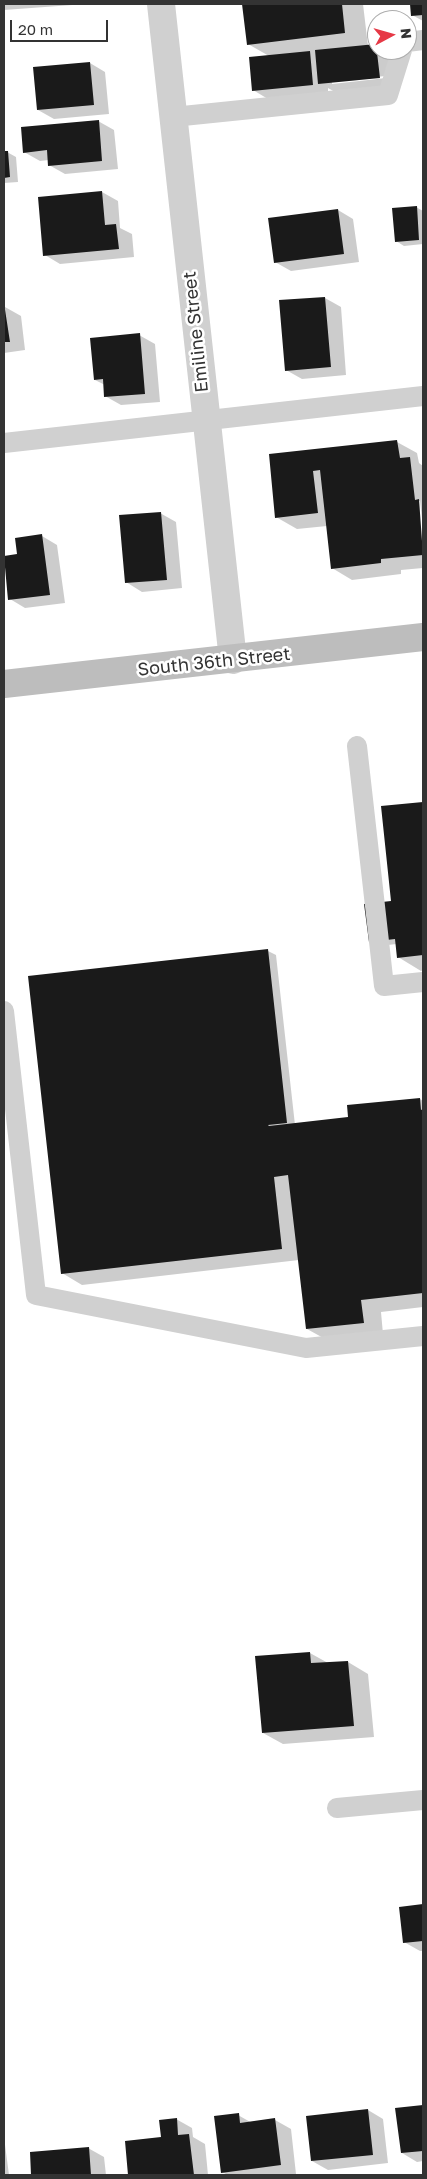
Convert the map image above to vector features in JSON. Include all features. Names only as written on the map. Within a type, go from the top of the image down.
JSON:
[{"type":"main road","name":"South 36th Street","points":[[4,684],[423,638]]},
{"type":"street","name":"Emiline Street","points":[[161,4],[233,660]]},
{"type":"lane","points":[[173,117],[388,95],[399,60]]},
{"type":"lane","points":[[4,443],[423,396]]},
{"type":"lane","points":[[357,746],[384,986],[423,982]]},
{"type":"lane","points":[[4,1011],[36,1295],[306,1348],[423,1336]]},
{"type":"lane","points":[[337,1808],[423,1800]]},
{"type":"building","points":[[242,4],[342,4],[345,33],[247,45]]},
{"type":"building","points":[[410,4],[423,4],[423,15],[417,16],[417,10],[410,10]]},
{"type":"building","points":[[367,45],[367,60],[378,60],[380,78],[318,84],[315,50]]},
{"type":"building","points":[[310,51],[313,85],[252,91],[249,57]]},
{"type":"building","points":[[90,62],[94,105],[37,110],[33,67]]},
{"type":"building","points":[[99,120],[102,161],[48,166],[47,150],[23,153],[21,127]]},
{"type":"building","points":[[4,151],[8,151],[10,177],[4,178]]},
{"type":"building","points":[[102,191],[105,225],[116,224],[119,249],[43,256],[38,197]]},
{"type":"building","points":[[417,206],[419,240],[395,242],[392,208]]},
{"type":"building","points":[[338,209],[344,254],[274,263],[268,218]]},
{"type":"building","points":[[325,297],[331,367],[285,371],[279,300]]},
{"type":"building","points":[[4,303],[10,342],[4,342]]},
{"type":"building","points":[[140,333],[145,394],[104,397],[103,379],[94,380],[90,338]]},
{"type":"building","points":[[397,440],[400,458],[410,457],[415,500],[419,499],[423,555],[381,559],[381,563],[331,569],[320,470],[313,471],[318,513],[275,518],[269,454]]},
{"type":"building","points":[[161,512],[167,580],[125,583],[119,515]]},
{"type":"building","points":[[42,534],[50,595],[8,600],[4,556],[17,554],[15,538]]},
{"type":"building","points":[[423,802],[423,955],[397,958],[395,939],[369,942],[364,904],[391,901],[381,806]]},
{"type":"building","points":[[268,949],[287,1123],[268,1125],[348,1117],[347,1105],[420,1098],[421,1110],[423,1109],[423,1293],[361,1300],[364,1323],[306,1329],[288,1175],[274,1177],[282,1249],[61,1274],[28,976]]},
{"type":"building","points":[[310,1652],[311,1663],[348,1661],[354,1726],[262,1733],[255,1656]]},
{"type":"building","points":[[423,1904],[423,1941],[403,1943],[399,1907]]},
{"type":"building","points":[[423,2105],[423,2151],[401,2153],[395,2108]]},
{"type":"building","points":[[368,2109],[373,2155],[311,2161],[306,2116]]},
{"type":"building","points":[[239,2113],[240,2123],[275,2118],[281,2165],[221,2173],[214,2116]]},
{"type":"building","points":[[177,2118],[178,2135],[189,2134],[194,2175],[128,2175],[125,2141],[161,2137],[159,2120]]},
{"type":"building","points":[[89,2147],[91,2175],[31,2175],[30,2152]]}]
